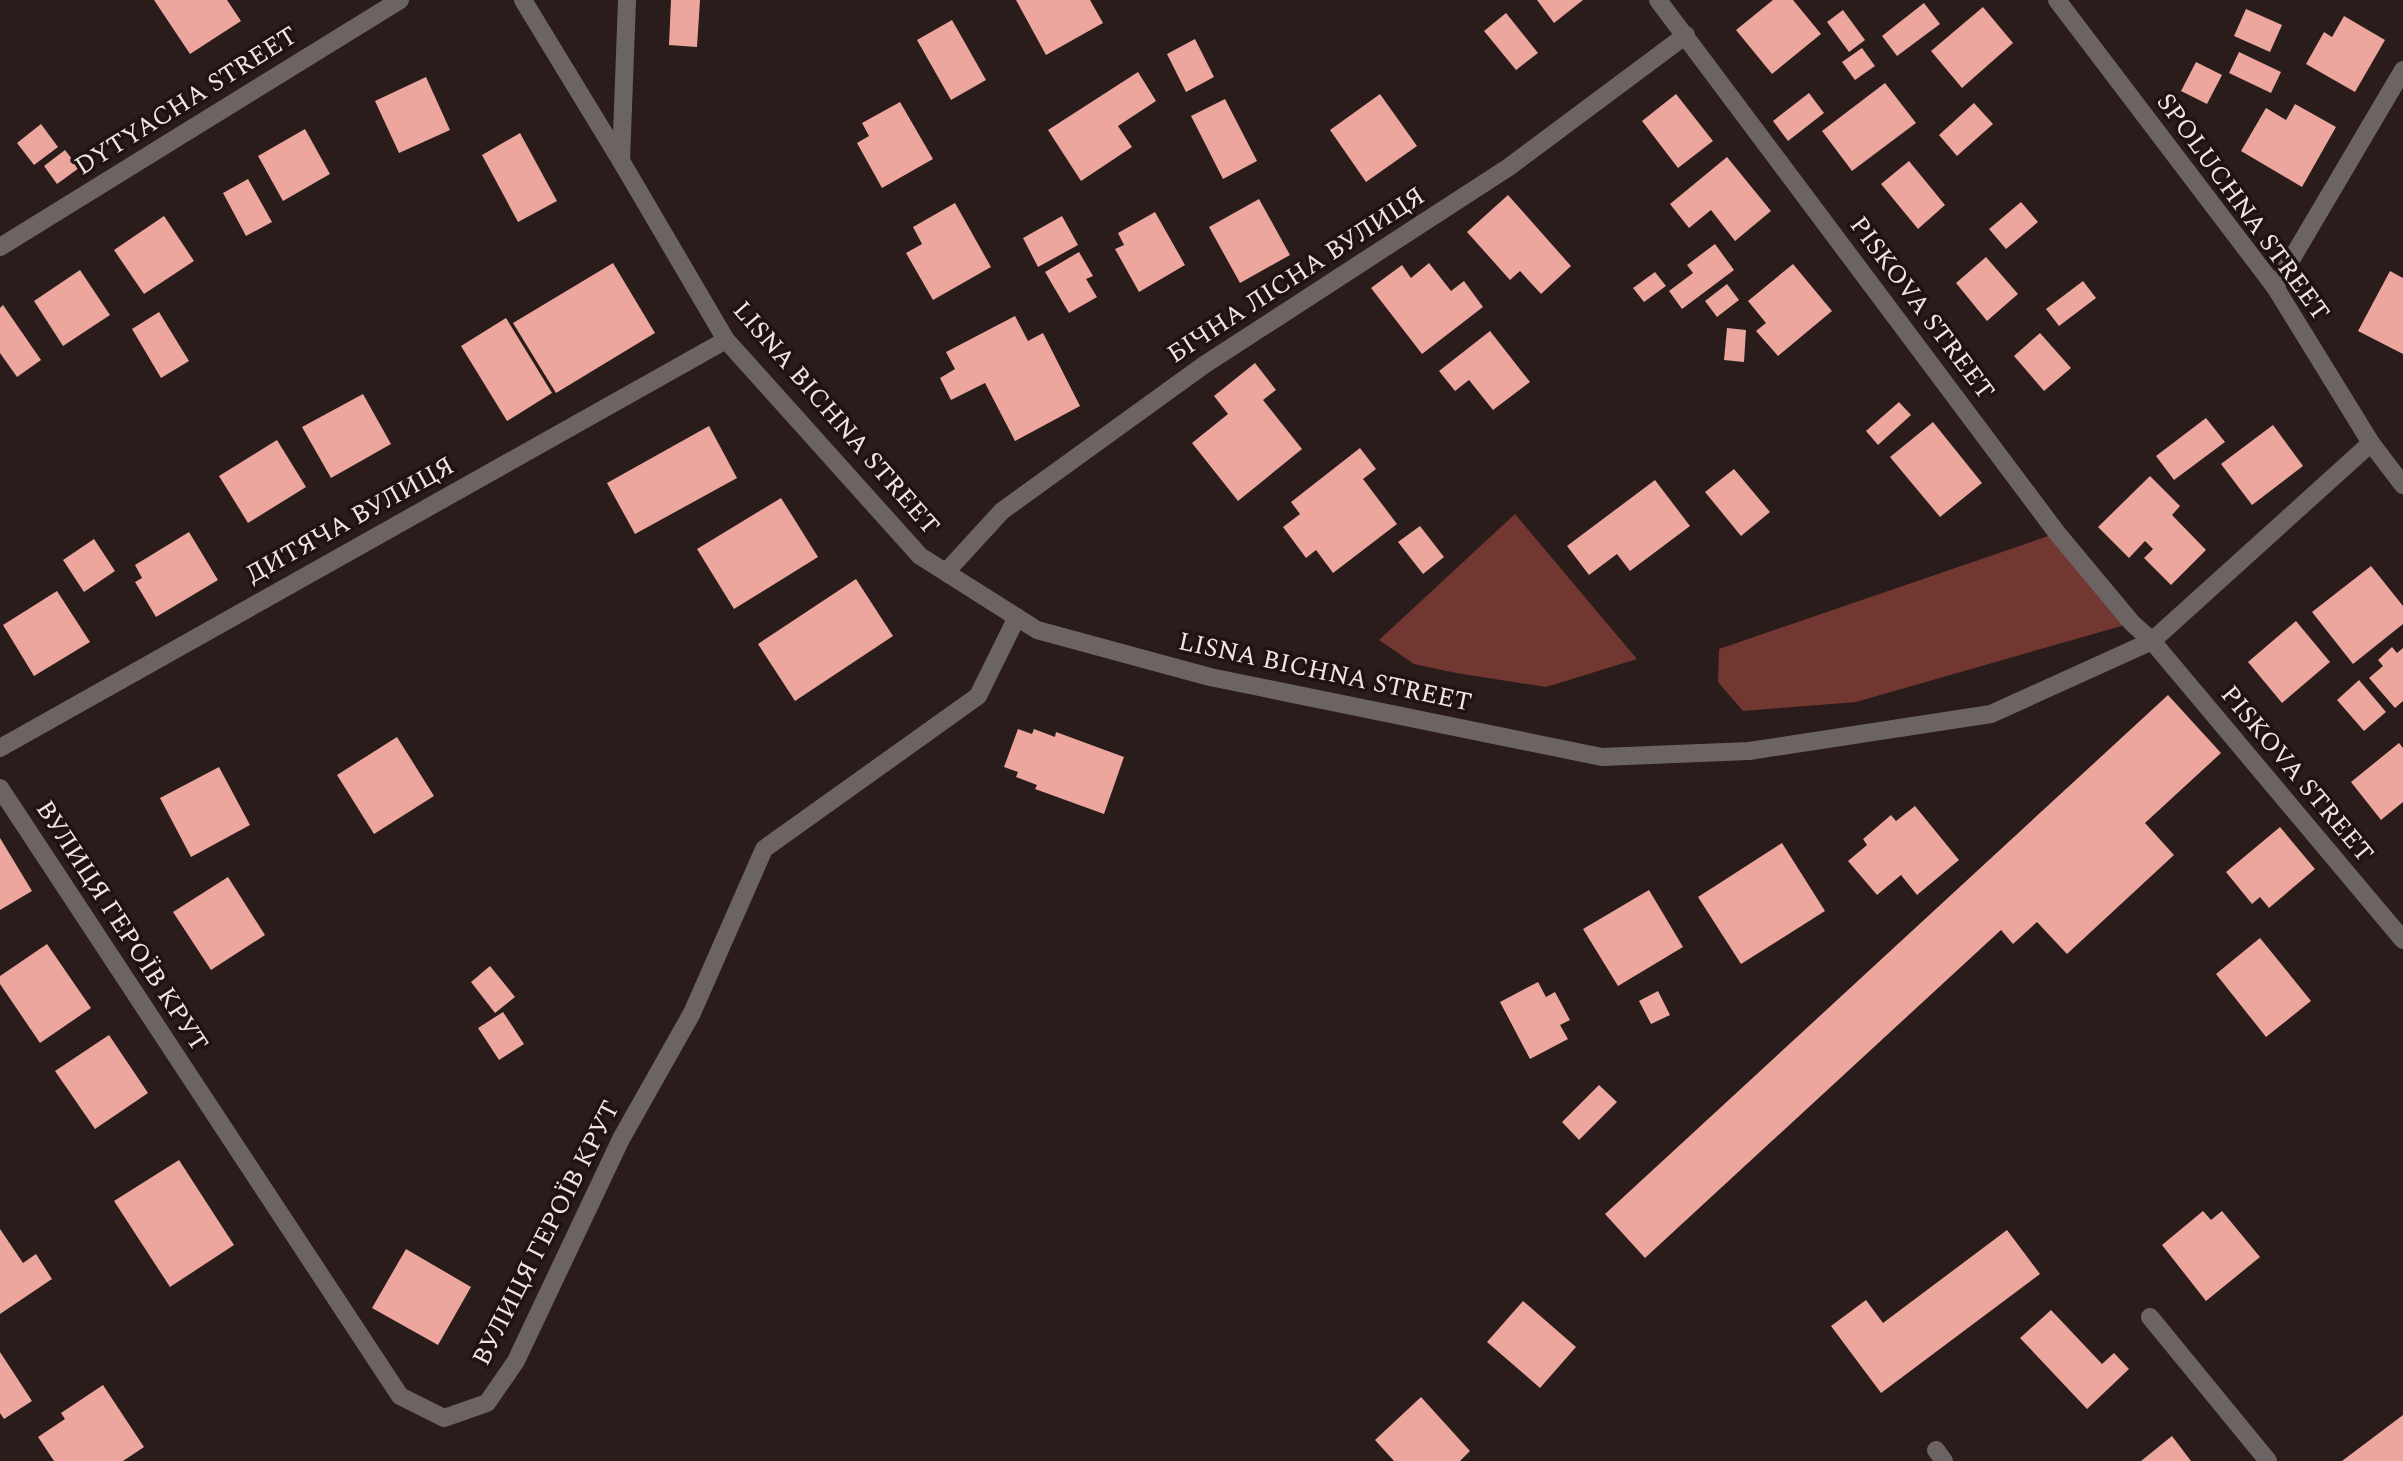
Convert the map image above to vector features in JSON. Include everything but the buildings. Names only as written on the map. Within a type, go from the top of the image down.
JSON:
[{"type":"street","name":"DYTYACHA STREET","points":[[0,247],[400,0]]},
{"type":"street","name":"LISNA BICHNA STREET","points":[[523,0],[726,340],[920,556],[1037,630],[1210,677],[1602,757],[1749,751],[1991,714],[2152,641]]},
{"type":"street","points":[[621,161],[627,0]]},
{"type":"street","name":"PISKOVA STREET","points":[[1658,0],[2057,533],[2132,623],[2152,641],[2403,940]]},
{"type":"street","name":"SPOLUCHNA STREET","points":[[2057,0],[2274,287],[2371,443],[2403,485]]},
{"type":"street","name":"БІЧНА ЛІСНА ВУЛИЦЯ","points":[[946,572],[1002,511],[1204,365],[1509,167],[1686,35]]},
{"type":"street","points":[[2274,287],[2403,70]]},
{"type":"street","name":"ДИТЯЧА ВУЛИЦЯ","points":[[0,748],[726,340]]},
{"type":"street","points":[[2152,641],[2371,443]]},
{"type":"street","name":"ВУЛИЦЯ ГЕРОЇВ КРУТ","points":[[0,788],[400,1396],[444,1418],[487,1403],[516,1361],[621,1139],[692,1013],[764,849],[978,695],[1017,617]]},
{"type":"street","points":[[2150,1317],[2268,1461]]},
{"type":"shaded area","points":[[1515,514],[1637,659],[1546,687],[1414,664],[1379,640]]},
{"type":"shaded area","points":[[2057,533],[2132,623],[1856,702],[1743,711],[1718,682],[1719,649]]}]
